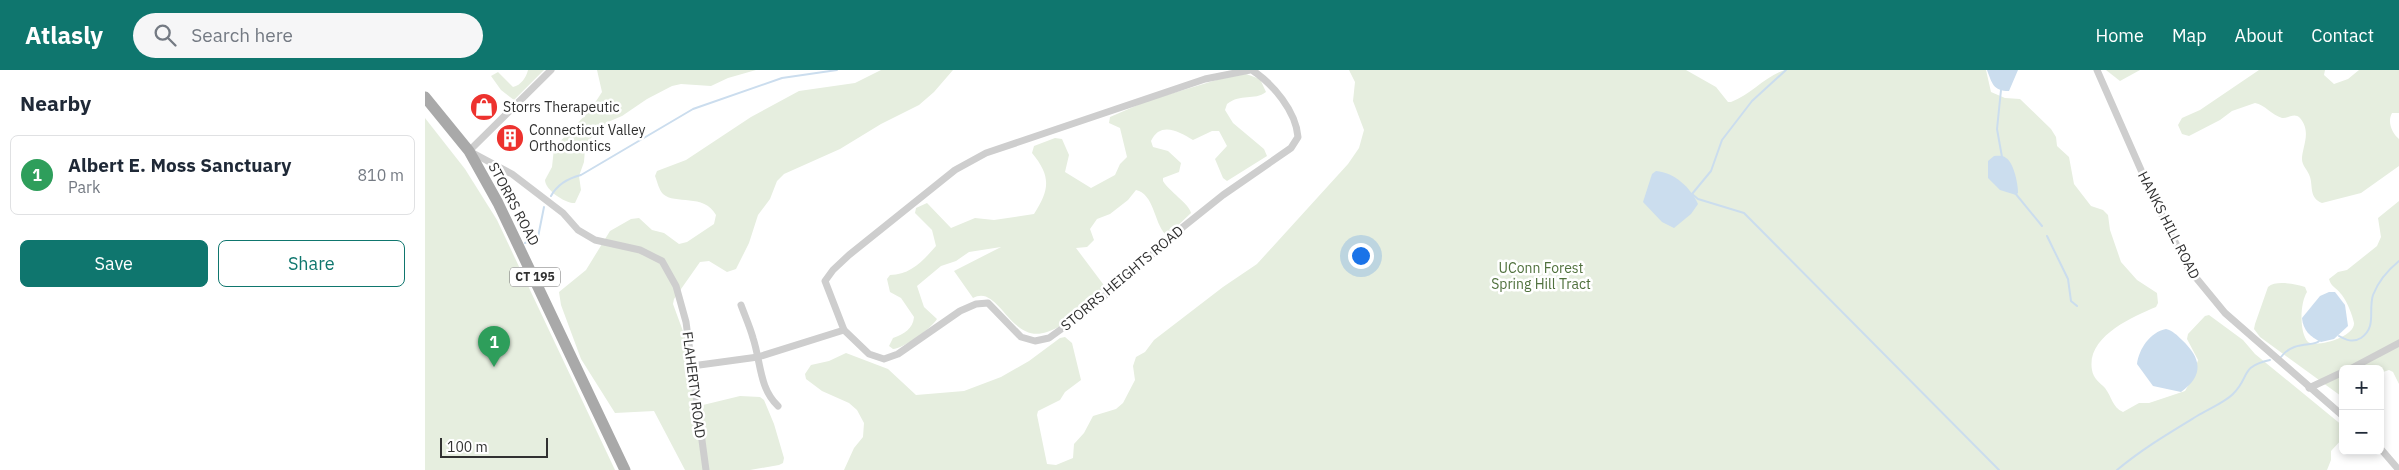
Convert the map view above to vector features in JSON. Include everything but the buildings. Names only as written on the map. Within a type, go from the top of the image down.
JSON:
[{"type":"main road","name":"STORRS ROAD","points":[[425,97],[442,115],[469,151],[506,219],[625,470]]},
{"type":"street","points":[[469,151],[551,70]]},
{"type":"street","name":"STORRS HEIGHTS ROAD","points":[[1251,70],[1264,78],[1297,123],[1299,137],[1291,148],[1216,200],[1093,306],[1049,338],[1035,341],[1021,337],[988,304],[976,304],[960,311],[898,354],[884,359],[869,354],[844,330],[825,281],[833,270],[955,170],[986,153],[1137,101],[1205,79],[1251,70]]},
{"type":"street","name":"HANKS HILL ROAD","points":[[2097,70],[2152,196],[2188,268],[2225,313],[2339,413]]},
{"type":"street","name":"FLAHERTY ROAD","points":[[469,151],[512,174],[563,212],[578,230],[595,240],[640,250],[662,261],[676,286],[691,347],[706,470]]},
{"type":"street","points":[[741,305],[769,397],[778,406]]},
{"type":"street","points":[[692,366],[758,357],[844,330]]},
{"type":"street","points":[[2358,365],[2399,343]]},
{"type":"street","points":[[2309,388],[2339,374]]},
{"type":"street","points":[[2384,453],[2399,470]]},
{"type":"green space","points":[[528,70],[544,70],[514,100],[501,90],[491,76],[498,72],[513,87],[523,81]]},
{"type":"green space","points":[[597,70],[756,70],[728,78],[711,86],[681,84],[672,86],[647,99],[622,116],[608,122],[593,135],[585,148],[584,162],[579,176],[581,190],[575,203],[571,203],[552,192],[545,180],[552,167],[554,148],[591,109],[602,92]]},
{"type":"green space","points":[[881,70],[953,70],[934,92],[919,105],[881,124],[840,149],[784,174],[777,181],[770,199],[758,215],[749,243],[736,269],[727,272],[709,261],[700,262],[674,299],[673,304],[684,334],[690,383],[703,405],[740,396],[760,397],[764,400],[774,424],[784,458],[783,463],[779,465],[750,470],[685,470],[654,411],[615,413],[581,359],[561,305],[559,292],[586,270],[610,231],[631,219],[639,218],[652,230],[664,233],[679,244],[687,242],[714,224],[716,215],[711,208],[704,204],[675,199],[663,194],[655,176],[657,171],[686,160],[751,117],[799,91],[855,83]]},
{"type":"green space","name":"UConn Forest Spring Hill Tract","points":[[1349,70],[1686,70],[1716,87],[1728,102],[1731,102],[1785,70],[1986,70],[1991,92],[2005,98],[2020,99],[2051,129],[2056,137],[2057,146],[2069,157],[2074,184],[2091,206],[2103,210],[2108,215],[2110,230],[2121,262],[2137,280],[2157,293],[2158,303],[2156,307],[2135,316],[2113,330],[2103,338],[2092,358],[2094,375],[2105,388],[2114,405],[2123,412],[2139,403],[2149,403],[2185,391],[2192,379],[2198,360],[2187,339],[2188,334],[2205,316],[2209,315],[2243,340],[2255,354],[2339,423],[2339,442],[2331,451],[2331,460],[2327,470],[844,470],[854,448],[863,437],[864,423],[857,410],[849,403],[822,391],[806,379],[805,374],[811,365],[829,361],[846,353],[888,369],[916,395],[964,391],[1001,377],[1029,361],[1060,338],[1065,337],[1072,343],[1081,380],[1065,392],[1060,400],[1038,411],[1037,415],[1047,464],[1056,465],[1073,458],[1074,444],[1084,433],[1093,416],[1116,409],[1123,403],[1135,380],[1133,366],[1136,357],[1145,352],[1154,340],[1223,287],[1257,264],[1348,164],[1359,148],[1364,130],[1353,101],[1355,82]]},
{"type":"green space","points":[[2106,70],[2140,70],[2120,81]]},
{"type":"green space","points":[[2259,70],[2325,70],[2324,75],[2334,84],[2348,79],[2359,70],[2399,70],[2399,113],[2392,113],[2390,124],[2392,131],[2399,139],[2399,166],[2361,193],[2322,203],[2313,195],[2310,177],[2302,161],[2306,134],[2304,123],[2298,116],[2282,118],[2255,103],[2232,111],[2220,120],[2189,136],[2182,134],[2178,125],[2182,118],[2200,110]]},
{"type":"green space","points":[[1246,74],[1260,79],[1266,92],[1261,95],[1232,101],[1227,104],[1225,110],[1233,123],[1264,149],[1267,156],[1227,181],[1223,178],[1215,159],[1227,146],[1219,131],[1212,131],[1193,140],[1176,131],[1159,131],[1151,141],[1153,147],[1168,151],[1181,163],[1179,172],[1163,178],[1163,181],[1187,206],[1191,213],[1169,234],[1165,234],[1147,197],[1136,190],[1128,200],[1110,214],[1097,219],[1090,229],[1094,240],[1087,247],[1076,248],[1106,288],[1071,319],[1055,329],[1034,334],[1023,330],[1014,323],[990,299],[982,296],[973,298],[954,271],[1001,247],[969,252],[956,261],[941,266],[917,286],[924,307],[937,319],[910,342],[893,349],[889,346],[893,338],[910,328],[914,317],[901,298],[890,292],[887,279],[890,275],[904,273],[916,266],[936,246],[932,230],[915,213],[916,208],[927,203],[951,228],[975,218],[994,220],[1034,214],[1043,197],[1046,183],[1043,169],[1032,153],[1034,146],[1055,138],[1062,139],[1069,155],[1065,172],[1091,188],[1115,175],[1120,164],[1127,157],[1120,128],[1109,123],[1110,117],[1147,101],[1233,75]]},
{"type":"green space","points":[[425,118],[465,169],[497,220],[615,470],[425,470]]},
{"type":"green space","points":[[2399,201],[2399,384],[2393,372],[2389,370],[2384,372],[2384,365],[2339,365],[2339,395],[2260,337],[2254,329],[2255,324],[2268,287],[2286,283],[2305,287],[2307,292],[2301,317],[2303,332],[2308,342],[2319,344],[2335,340],[2349,333],[2354,323],[2351,312],[2343,296],[2331,284],[2329,279],[2338,272],[2347,270],[2377,246],[2381,237],[2378,218]]},
{"type":"water","points":[[1987,70],[2018,70],[2009,91],[2004,91],[1996,88]]},
{"type":"water","points":[[1994,156],[2005,157],[2011,164],[2017,184],[2018,193],[2016,195],[2000,190],[1988,178],[1988,161]]},
{"type":"water","points":[[1656,171],[1676,178],[1691,192],[1698,204],[1691,214],[1674,228],[1662,222],[1643,202],[1652,174]]},
{"type":"water","points":[[2329,292],[2335,292],[2345,305],[2348,326],[2334,339],[2321,342],[2308,333],[2302,318],[2320,296]]},
{"type":"water","points":[[2166,329],[2182,340],[2193,353],[2198,366],[2194,379],[2181,392],[2153,386],[2137,364],[2140,353],[2150,337]]},
{"type":"waterway","points":[[551,196],[564,182],[581,175],[693,109],[782,78],[837,70]]},
{"type":"waterway","points":[[1692,194],[1711,171],[1722,140],[1752,101],[1786,70]]},
{"type":"waterway","points":[[2001,90],[1997,129],[2002,157]]},
{"type":"waterway","points":[[2015,193],[2042,226]]},
{"type":"waterway","points":[[1692,194],[1698,199],[1744,213],[1999,470]]},
{"type":"waterway","points":[[525,243],[538,237],[544,207]]},
{"type":"waterway","points":[[2047,236],[2068,279],[2071,301],[2077,306]]},
{"type":"waterway","points":[[2339,336],[2352,341],[2358,340],[2366,334],[2371,324],[2372,301],[2375,290],[2384,276],[2399,261]]},
{"type":"waterway","points":[[2281,357],[2291,348],[2319,341]]},
{"type":"waterway","points":[[2117,470],[2156,442],[2221,403],[2238,388],[2249,369],[2270,360]]},
{"type":"place","name":"Storrs Therapeutic","points":[[484,107]]},
{"type":"place","name":"Connecticut Valley Orthodontics","points":[[510,138]]},
{"type":"place","name":"Albert E. Moss Sanctuary","points":[[494,367]]}]
